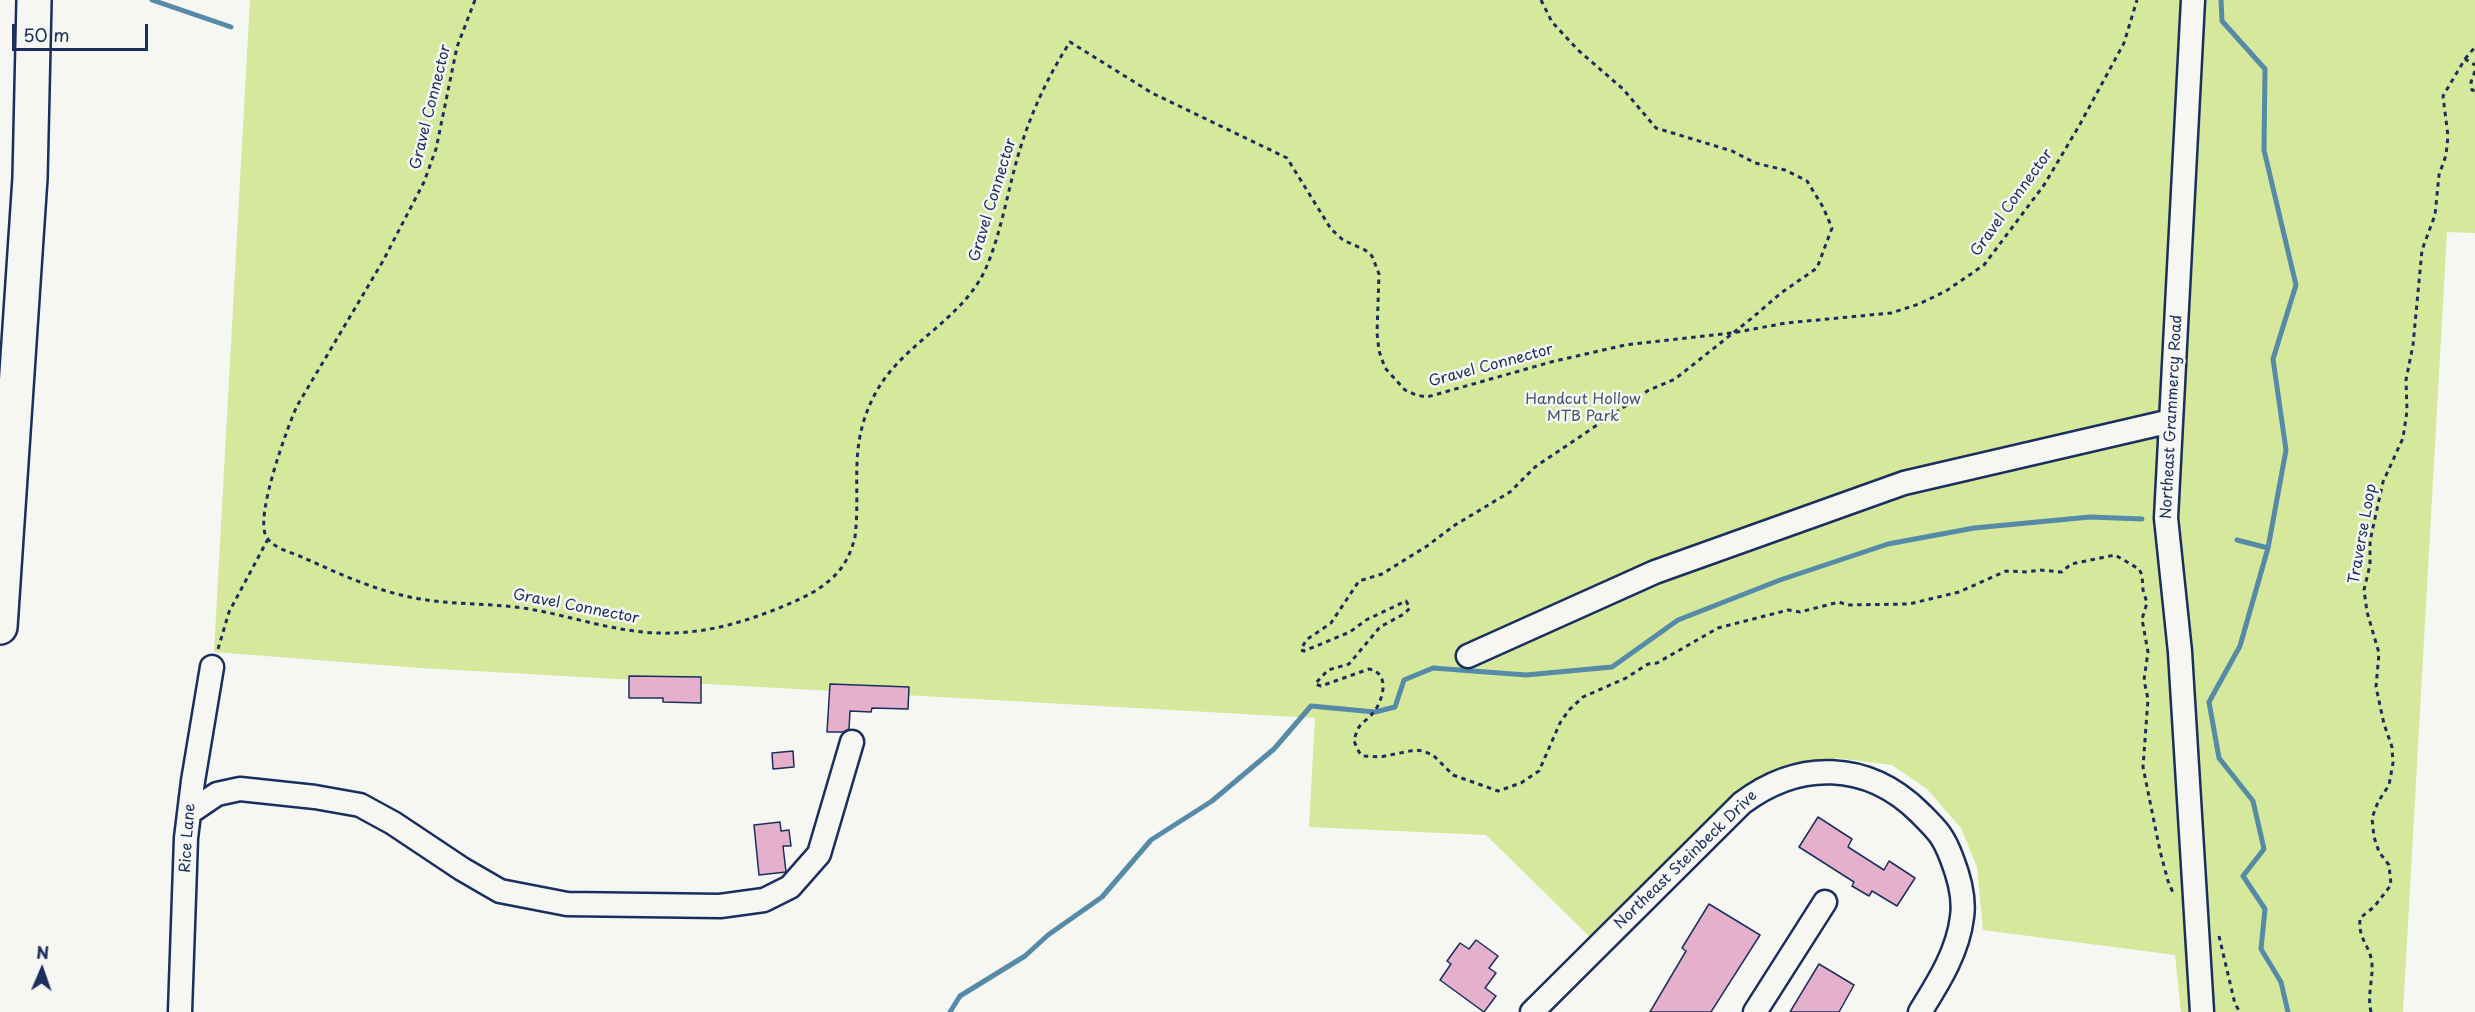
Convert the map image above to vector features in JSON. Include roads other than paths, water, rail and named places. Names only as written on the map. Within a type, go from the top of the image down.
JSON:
[{"type":"highway","points":[[0,627],[30,178],[34,0]]},
{"type":"street","name":"Northeast Grammercy Road","points":[[2193,0],[2166,518],[2180,652],[2202,1012]]},
{"type":"street","points":[[1468,657],[1655,572],[1904,483],[2171,420]]},
{"type":"street","name":"Rice Lane","points":[[180,1012],[186,838],[212,667]]},
{"type":"street","points":[[189,813],[217,794],[240,789],[315,796],[360,805],[393,823],[462,869],[500,891],[567,904],[720,906],[764,900],[790,887],[819,854],[852,742]]},
{"type":"street","name":"Northeast Steinbeck Drive","points":[[1532,1012],[1742,803],[1761,789],[1813,772],[1836,772],[1877,781],[1902,795],[1943,836],[1960,882],[1963,916],[1955,947],[1920,1012]]},
{"type":"street","points":[[1755,1012],[1825,902]]},
{"type":"waterway","points":[[152,0],[231,27]]},
{"type":"waterway","points":[[2221,0],[2222,21],[2265,69],[2264,150],[2296,285],[2273,359],[2286,450],[2268,548],[2240,646],[2209,702],[2219,758],[2253,801],[2264,849],[2243,876],[2265,909],[2261,949],[2281,982],[2288,1012]]},
{"type":"waterway","points":[[950,1012],[960,996],[1025,956],[1048,935],[1102,897],[1151,840],[1212,801],[1274,749],[1311,706],[1375,712],[1395,707],[1404,680],[1433,668],[1526,675],[1612,667],[1678,620],[1780,580],[1888,544],[1974,528],[2090,517],[2142,519]]},
{"type":"waterway","points":[[2237,540],[2268,548]]},
{"type":"park label","name":"Handcut Hollow MTB Park","points":[[1583,408]]}]
